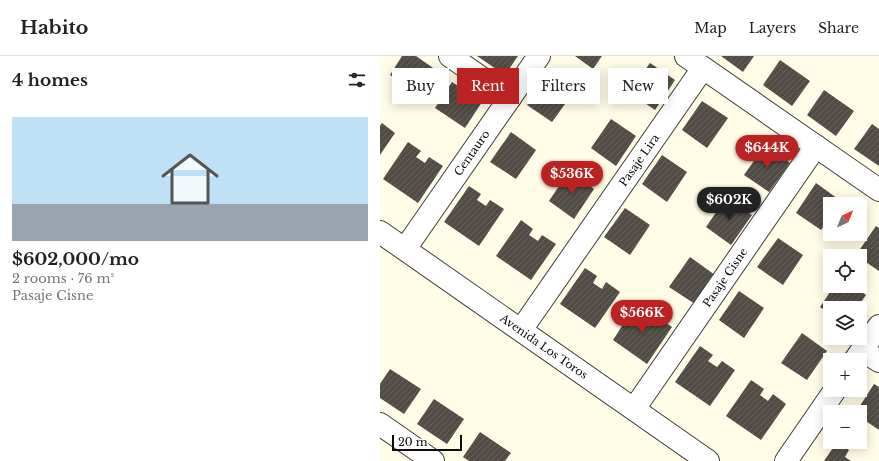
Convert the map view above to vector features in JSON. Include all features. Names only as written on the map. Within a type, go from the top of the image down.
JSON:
[{"type":"street","points":[[450,56],[467,68]]},
{"type":"street","name":"Centauro","points":[[519,85],[539,56]]},
{"type":"street","points":[[694,62],[879,190]]},
{"type":"street","name":"Pasaje Lira","points":[[521,330],[694,62]]},
{"type":"street","name":"Centauro","points":[[405,249],[506,104]]},
{"type":"street","name":"Pasaje Cisne","points":[[634,409],[816,146]]},
{"type":"street","name":"Avenida Los Toros","points":[[380,232],[708,461]]},
{"type":"street","points":[[867,355],[879,326]]},
{"type":"street","points":[[786,461],[829,397]]},
{"type":"street","points":[[380,424],[434,461]]},
{"type":"building","points":[[402,56],[416,56],[433,68],[394,68]]},
{"type":"building","points":[[477,56],[518,56],[510,68],[495,68]]},
{"type":"building","points":[[575,56],[602,56],[594,68]]},
{"type":"building","points":[[721,56],[754,56],[743,72]]},
{"type":"building","points":[[780,60],[810,81],[792,106],[763,85]]},
{"type":"building","points":[[650,63],[657,68],[646,68]]},
{"type":"building","points":[[668,75],[675,80],[668,90]]},
{"type":"building","points":[[452,82],[457,85],[457,104],[481,104],[465,128],[435,108],[438,104],[449,104],[449,87]]},
{"type":"building","points":[[824,90],[854,111],[836,136],[807,115]]},
{"type":"building","points":[[702,101],[728,118],[707,148],[682,130]]},
{"type":"building","points":[[528,104],[565,104],[552,122],[527,105]]},
{"type":"building","points":[[646,104],[659,104],[655,110]]},
{"type":"building","points":[[611,119],[636,136],[616,166],[591,148]]},
{"type":"building","points":[[382,123],[395,133],[380,155],[380,126]]},
{"type":"building","points":[[872,124],[879,129],[879,166],[854,149]]},
{"type":"building","points":[[511,132],[536,150],[516,179],[490,162]]},
{"type":"building","points":[[408,142],[421,151],[416,157],[425,163],[429,157],[443,166],[418,203],[383,179]]},
{"type":"building","points":[[765,145],[790,163],[769,192],[744,175]]},
{"type":"building","points":[[662,155],[687,172],[667,202],[642,184]]},
{"type":"building","points":[[569,171],[594,189],[574,219],[549,201]]},
{"type":"building","points":[[816,183],[835,197],[823,197],[823,227],[821,230],[796,213]]},
{"type":"building","points":[[469,186],[481,194],[477,200],[486,206],[490,200],[504,209],[479,246],[444,222]]},
{"type":"building","points":[[726,198],[752,215],[731,245],[706,227]]},
{"type":"building","points":[[625,208],[650,225],[630,255],[604,237]]},
{"type":"building","points":[[521,220],[533,229],[529,235],[538,241],[542,235],[556,244],[531,280],[496,256]]},
{"type":"building","points":[[876,226],[879,228],[879,271],[867,263],[867,249],[860,249]]},
{"type":"building","points":[[778,238],[803,255],[783,285],[757,267]]},
{"type":"building","points":[[690,257],[715,275],[695,304],[669,287]]},
{"type":"building","points":[[585,268],[597,276],[593,283],[602,289],[606,282],[620,292],[595,328],[560,304]]},
{"type":"building","points":[[739,291],[764,308],[744,338],[719,320]]},
{"type":"building","points":[[829,293],[863,293],[866,295],[862,301],[824,301]]},
{"type":"building","points":[[637,303],[650,312],[645,318],[654,324],[659,318],[672,327],[647,364],[613,340]]},
{"type":"building","points":[[802,333],[827,351],[823,353],[823,357],[807,380],[781,363]]},
{"type":"building","points":[[700,346],[713,355],[708,361],[717,367],[722,361],[735,370],[710,406],[675,382]]},
{"type":"building","points":[[390,369],[421,389],[404,414],[380,398],[380,384]]},
{"type":"building","points":[[751,380],[764,389],[760,395],[768,401],[773,394],[786,404],[761,440],[726,416]]},
{"type":"building","points":[[874,384],[879,387],[879,430],[867,422],[867,405],[860,405]]},
{"type":"building","points":[[434,399],[464,419],[447,444],[417,424]]},
{"type":"building","points":[[480,432],[511,453],[505,461],[469,461],[463,457]]},
{"type":"building","points":[[832,449],[849,450],[845,457],[851,461],[824,461]]}]
